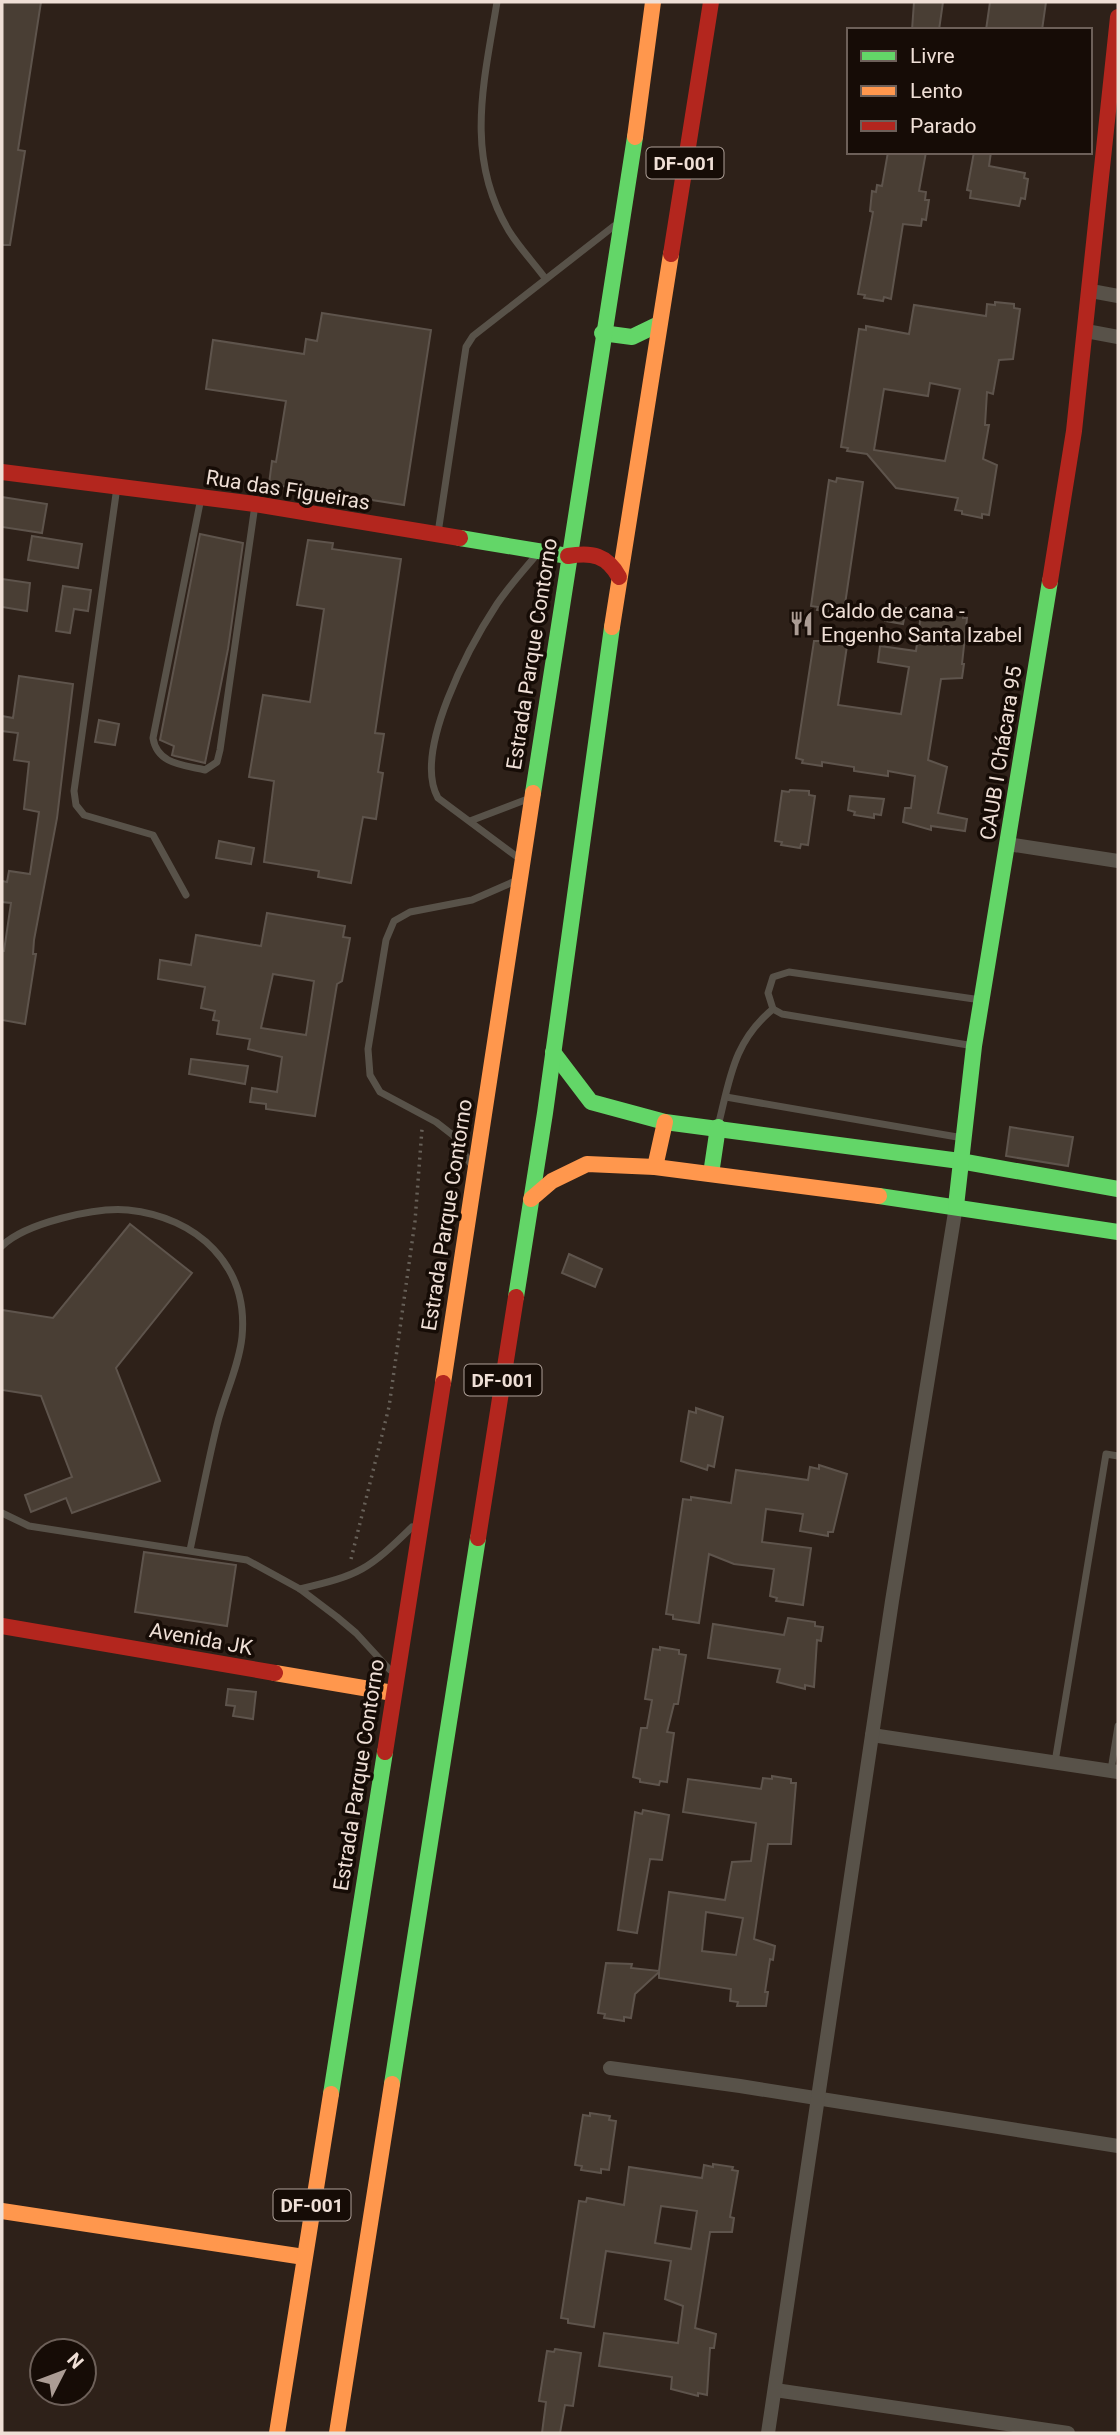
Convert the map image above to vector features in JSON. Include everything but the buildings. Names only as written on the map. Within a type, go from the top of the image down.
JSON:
[{"type":"main road","name":"Estrada Parque Contorno","points":[[277,2433],[476,1172],[653,2]]},
{"type":"main road","name":"DF-001","points":[[337,2433],[531,1199],[619,577],[711,2]]},
{"type":"main road","name":"CAUB I Chácara 95","points":[[956,1206],[974,1046],[1073,431],[1091,291],[1118,17]]},
{"type":"main road","points":[[602,333],[632,338],[647,334],[659,324]]},
{"type":"main road","name":"Rua das Figueiras","points":[[2,472],[256,504],[538,553],[568,556],[588,552],[608,559],[619,577]]},
{"type":"main road","points":[[553,1052],[591,1102],[665,1122],[960,1161],[1118,1189]]},
{"type":"main road","points":[[655,1167],[665,1122]]},
{"type":"main road","points":[[711,1174],[718,1127]]},
{"type":"main road","points":[[531,1199],[552,1181],[587,1164],[655,1167],[956,1206],[1118,1232]]},
{"type":"main road","name":"Avenida JK","points":[[2,1626],[394,1684]]},
{"type":"main road","points":[[2,2211],[304,2257]]},
{"type":"street","points":[[1091,291],[1118,296]]},
{"type":"street","points":[[1086,331],[1118,337]]},
{"type":"street","points":[[1008,844],[1118,861]]},
{"type":"street","points":[[768,2433],[872,1735],[956,1206]]},
{"type":"street","points":[[872,1735],[1115,1771]]},
{"type":"street","points":[[610,2068],[1118,2146]]},
{"type":"street","points":[[775,2390],[1068,2433]]},
{"type":"lane","points":[[497,2],[479,134],[483,161],[492,194],[509,231],[545,278]]},
{"type":"lane","points":[[438,537],[466,347],[484,326],[622,220]]},
{"type":"lane","points":[[117,486],[75,791],[76,805],[84,815],[153,835],[160,843],[186,895]]},
{"type":"lane","points":[[201,497],[153,737],[154,747],[169,762],[205,770],[217,762],[220,751],[256,504]]},
{"type":"lane","points":[[522,860],[438,799],[431,787],[430,768],[438,722],[482,628],[499,601],[538,553]]},
{"type":"lane","points":[[470,821],[531,798]]},
{"type":"lane","points":[[476,1172],[454,1136],[424,1115],[380,1092],[366,1062],[386,940],[394,921],[410,912],[472,900],[519,879]]},
{"type":"lane","points":[[773,1009],[768,993],[774,978],[789,972],[982,1000]]},
{"type":"lane","points":[[718,1127],[737,1053],[756,1023],[773,1009],[974,1046]]},
{"type":"lane","points":[[726,1097],[964,1139]]},
{"type":"lane","points":[[2,1246],[34,1228],[75,1214],[127,1210],[176,1221],[205,1238],[225,1260],[239,1291],[242,1337],[217,1423],[190,1550]]},
{"type":"lane","points":[[1055,1762],[1107,1454],[1118,1456]]},
{"type":"lane","points":[[2,1513],[29,1526],[247,1560],[300,1589],[356,1633],[394,1684]]},
{"type":"lane","points":[[300,1589],[346,1578],[369,1567],[420,1519]]},
{"type":"lane","points":[[1115,1771],[1118,1726]]},
{"type":"path","points":[[346,1578],[388,1407],[415,1221],[424,1115]]},
{"type":"traffic: fast","points":[[533,793],[635,137]]},
{"type":"traffic: fast","points":[[602,333],[632,337],[659,324]]},
{"type":"traffic: fast","points":[[460,538],[568,556]]},
{"type":"traffic: fast","points":[[956,1206],[974,1046],[1050,581]]},
{"type":"traffic: fast","points":[[516,1297],[545,1113],[612,627]]},
{"type":"traffic: fast","points":[[553,1052],[591,1102],[665,1122],[960,1161],[1118,1189]]},
{"type":"traffic: fast","points":[[711,1174],[718,1127]]},
{"type":"traffic: fast","points":[[879,1196],[1118,1232]]},
{"type":"traffic: fast","points":[[392,2084],[478,1538]]},
{"type":"traffic: fast","points":[[331,2094],[385,1752]]},
{"type":"traffic: slow","points":[[635,137],[653,2]]},
{"type":"traffic: slow","points":[[612,627],[671,254]]},
{"type":"traffic: slow","points":[[443,1383],[533,793]]},
{"type":"traffic: slow","points":[[655,1167],[665,1122]]},
{"type":"traffic: slow","points":[[531,1199],[552,1181],[587,1164],[655,1167],[879,1196]]},
{"type":"traffic: slow","points":[[275,1673],[393,1693]]},
{"type":"traffic: slow","points":[[337,2433],[392,2084]]},
{"type":"traffic: slow","points":[[277,2433],[331,2094]]},
{"type":"traffic: slow","points":[[2,2211],[304,2257]]},
{"type":"traffic: jam","points":[[671,254],[711,2]]},
{"type":"traffic: jam","points":[[1050,581],[1074,431],[1118,17]]},
{"type":"traffic: jam","points":[[2,472],[255,504],[460,538]]},
{"type":"traffic: jam","points":[[568,556],[584,554],[598,557],[609,564],[619,577]]},
{"type":"traffic: jam","points":[[478,1538],[516,1297]]},
{"type":"traffic: jam","points":[[385,1752],[443,1383]]},
{"type":"traffic: jam","points":[[2,1626],[275,1673]]},
{"type":"place","name":"Caldo de cana - Engenho Santa Izabel","points":[[801,623]]}]
